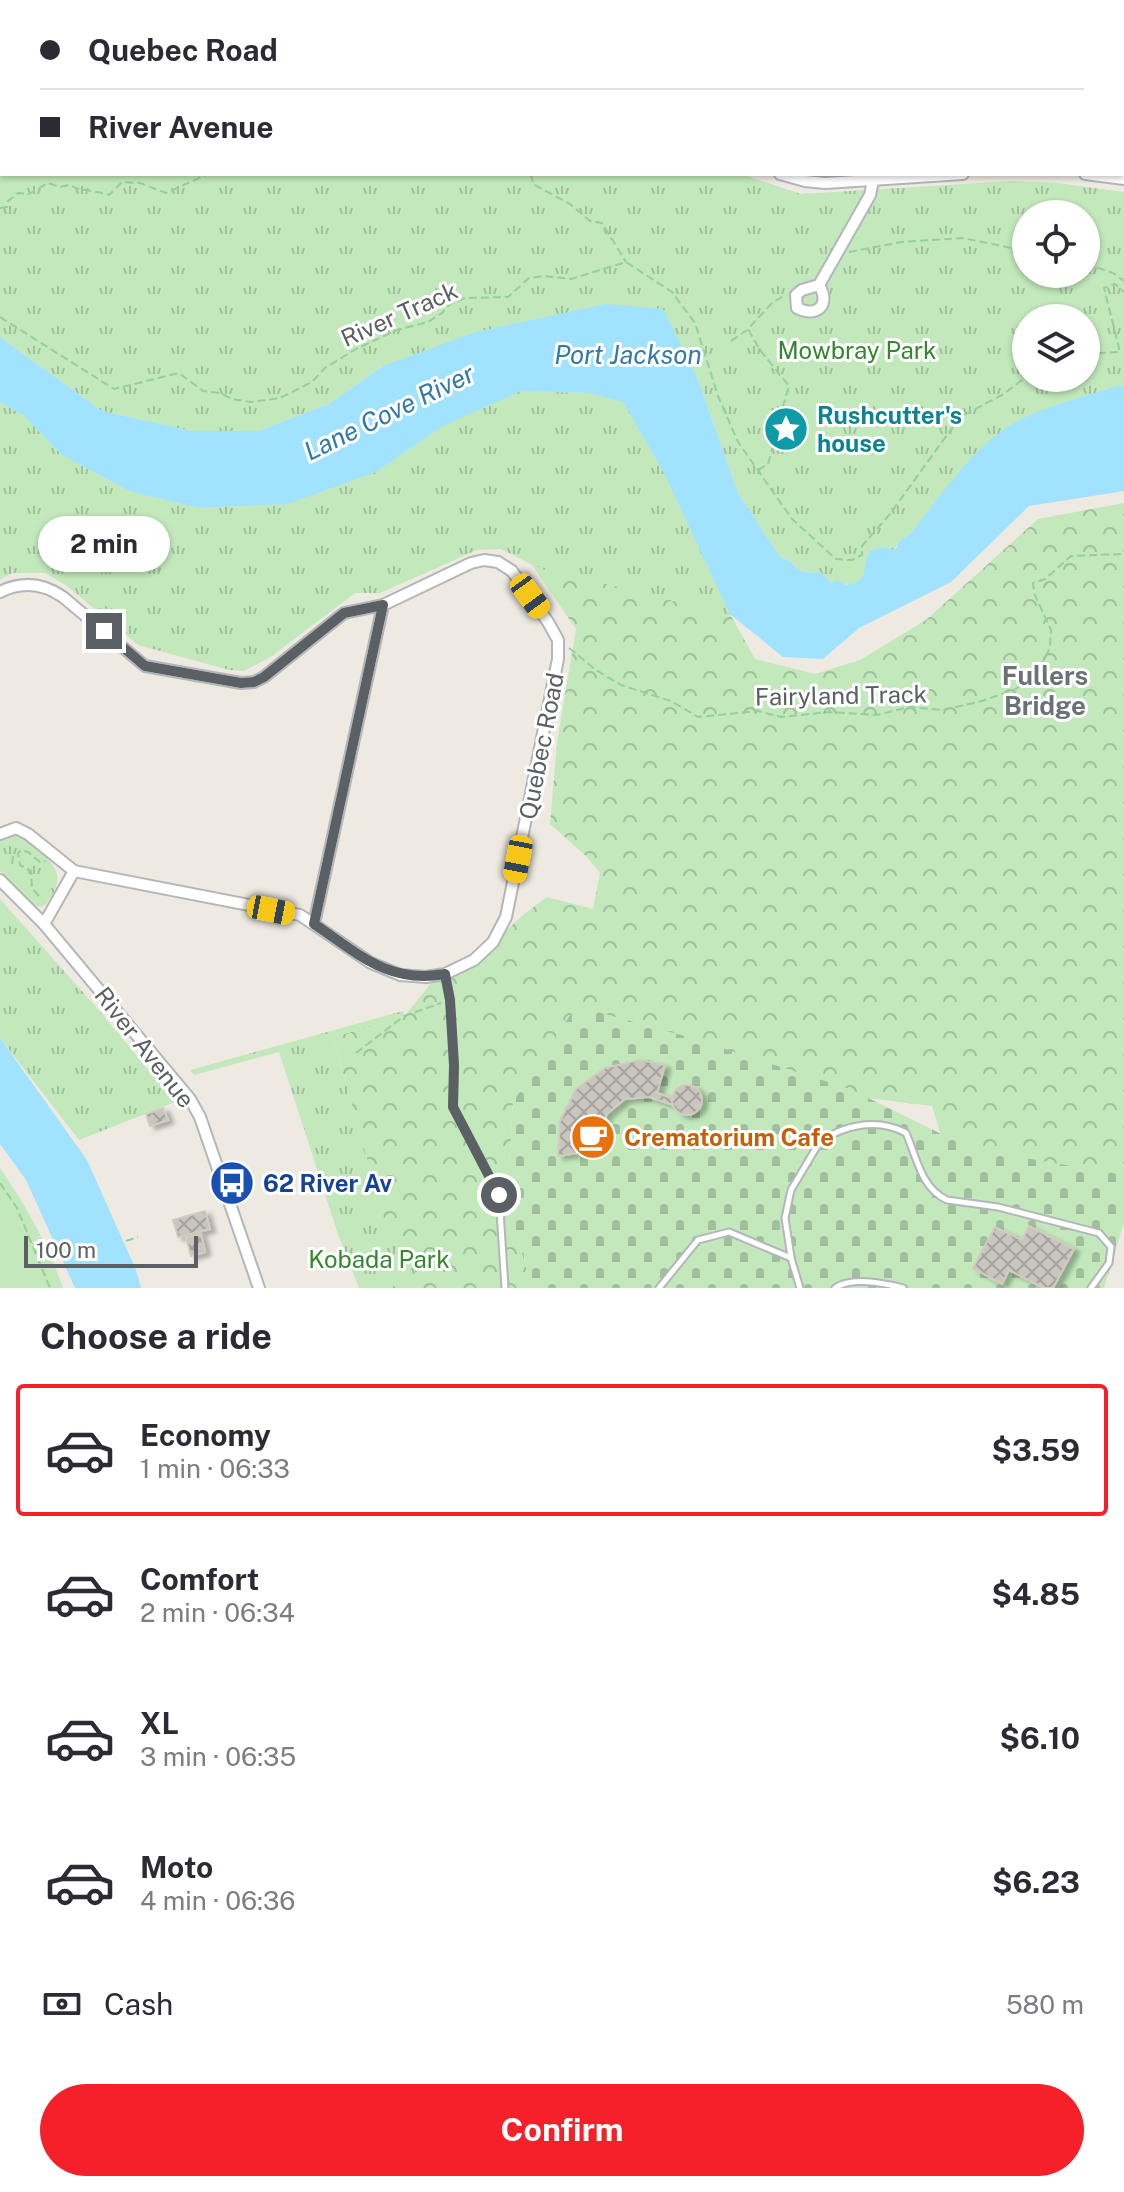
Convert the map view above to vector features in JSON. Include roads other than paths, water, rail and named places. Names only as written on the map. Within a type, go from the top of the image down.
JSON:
[{"type":"street","points":[[787,176],[825,183],[937,176]]},
{"type":"street","points":[[1101,176],[1124,179]]},
{"type":"street","points":[[819,285],[825,298],[816,311],[809,313],[797,308],[796,295],[819,285],[870,195],[873,181]]},
{"type":"street","name":"Quebec Road","points":[[383,605],[471,563],[491,560],[512,571],[558,640],[558,659],[506,917],[493,942],[474,960],[445,974]]},
{"type":"street","points":[[0,592],[23,584],[48,588],[145,666],[241,683],[264,677],[344,613],[383,605],[314,924]]},
{"type":"street","points":[[0,834],[16,828],[28,834],[74,871],[300,915],[371,963],[400,975],[426,977],[445,974]]},
{"type":"street","points":[[44,924],[74,871]]},
{"type":"street","name":"River Avenue","points":[[0,880],[44,924],[154,1052],[190,1099],[200,1117],[259,1288]]},
{"type":"lane","points":[[445,974],[450,1000],[454,1065],[453,1107],[499,1195],[505,1288]]},
{"type":"lane","points":[[800,1288],[791,1258],[785,1218],[791,1190],[819,1143],[834,1132],[846,1127],[893,1126],[906,1133],[922,1176],[940,1197],[998,1207],[1099,1233],[1111,1247],[1111,1258],[1091,1288]]},
{"type":"lane","points":[[802,1137],[819,1143]]},
{"type":"lane","points":[[659,1288],[698,1240],[729,1232],[791,1258]]},
{"type":"lane","points":[[835,1288],[842,1283],[885,1283],[903,1288]]},
{"type":"water","name":"Port Jackson","points":[[606,304],[663,309],[697,377],[738,493],[780,557],[804,572],[820,572],[832,583],[837,580],[850,584],[863,577],[869,551],[883,547],[894,550],[977,452],[1010,426],[1050,407],[1117,386],[1124,386],[1124,491],[1029,506],[951,582],[859,628],[823,659],[783,657],[730,614],[664,473],[623,402],[589,393],[521,391],[441,427],[376,472],[288,504],[199,508],[129,491],[62,455],[23,415],[0,402],[0,337],[102,411],[192,431],[258,431],[329,404],[383,366],[476,332]]},
{"type":"water","points":[[0,1038],[87,1160],[141,1288],[75,1288],[26,1180],[0,1144]]},
{"type":"place","name":"Rushcutter's house","points":[[786,429]]},
{"type":"place","name":"Crematorium Cafe","points":[[593,1137]]},
{"type":"place","name":"62 River Av","points":[[232,1183]]},
{"type":"district","name":"Fullers Bridge","points":[[1045,690]]},
{"type":"park label","name":"Mowbray Park","points":[[857,350]]},
{"type":"park label","name":"Kobada Park","points":[[379,1259]]},
{"type":"water label","name":"Lane Cove River","points":[[389,412]]}]
